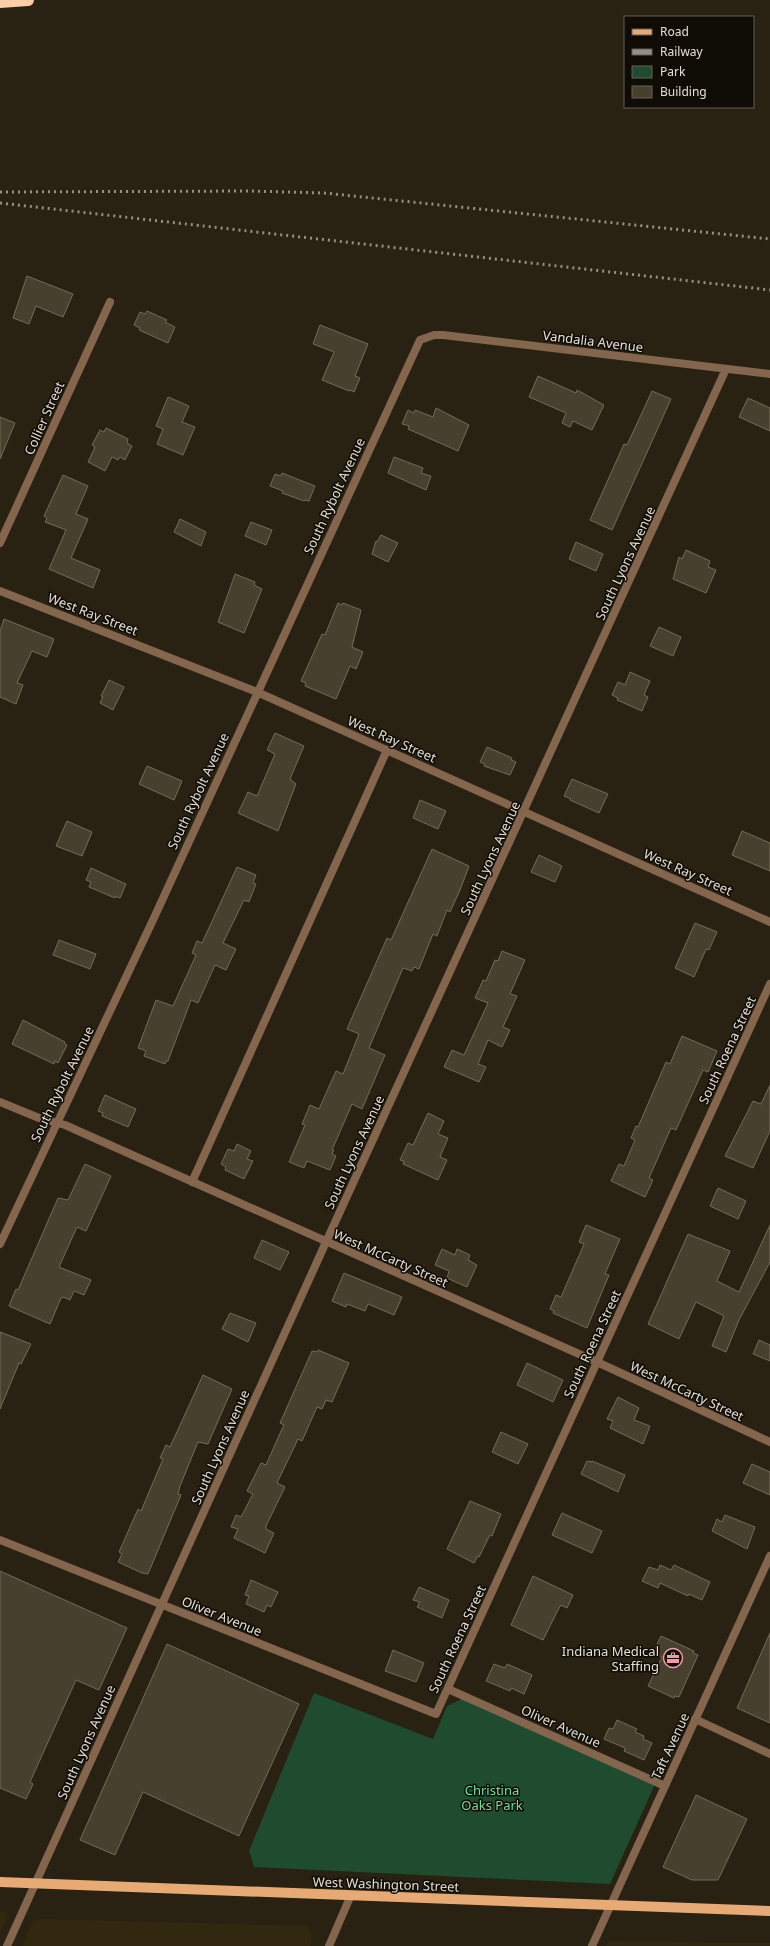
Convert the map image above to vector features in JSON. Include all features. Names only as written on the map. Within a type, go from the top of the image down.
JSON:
[{"type":"highway","points":[[0,2],[28,0]]},
{"type":"main road","name":"West Washington Street","points":[[0,1882],[770,1911]]},
{"type":"street","name":"Collier Street","points":[[0,543],[110,302]]},
{"type":"street","name":"Vandalia Avenue","points":[[416,346],[420,340],[426,337],[443,335],[770,374]]},
{"type":"street","name":"South Rybolt Avenue","points":[[0,1244],[156,913],[416,346]]},
{"type":"street","name":"South Lyons Avenue","points":[[7,1946],[326,1242],[726,369]]},
{"type":"street","name":"West Ray Street","points":[[0,591],[257,692],[770,922]]},
{"type":"street","points":[[192,1182],[387,750]]},
{"type":"street","name":"South Roena Street","points":[[436,1714],[770,984]]},
{"type":"street","name":"West McCarty Street","points":[[0,1102],[56,1123],[192,1182],[597,1362],[770,1442]]},
{"type":"street","name":"Oliver Avenue","points":[[0,1540],[436,1714]]},
{"type":"street","name":"Taft Avenue","points":[[592,1946],[770,1556]]},
{"type":"street","name":"Oliver Avenue","points":[[448,1689],[665,1786]]},
{"type":"street","points":[[696,1719],[770,1754]]},
{"type":"street","points":[[329,1946],[351,1895]]},
{"type":"shaded area","points":[[0,1911],[8,1914],[0,1933]]},
{"type":"shaded area","points":[[34,1920],[309,1926],[312,1942],[310,1946],[22,1946]]},
{"type":"shaded area","points":[[608,1941],[770,1943],[770,1946],[606,1946]]},
{"type":"green space","name":"Christina Oaks Park","points":[[314,1693],[433,1739],[447,1706],[466,1697],[656,1782],[610,1884],[254,1867],[249,1851]]},
{"type":"building","points":[[27,276],[73,294],[63,317],[36,306],[29,324],[13,318]]},
{"type":"building","points":[[147,311],[167,320],[165,322],[175,327],[168,343],[139,330],[140,328],[134,325],[140,312],[145,314]]},
{"type":"building","points":[[320,325],[368,344],[355,376],[360,378],[354,392],[322,380],[334,352],[313,344]]},
{"type":"building","points":[[538,376],[576,393],[577,390],[604,405],[592,430],[573,421],[570,427],[562,423],[566,413],[529,397]]},
{"type":"building","points":[[652,391],[671,399],[612,530],[590,520],[624,444],[627,445]]},
{"type":"building","points":[[168,397],[189,406],[182,422],[195,427],[183,455],[157,444],[163,429],[156,426]]},
{"type":"building","points":[[748,398],[770,408],[770,431],[739,417]]},
{"type":"building","points":[[436,408],[469,425],[458,451],[408,429],[409,426],[402,424],[408,410],[414,413],[415,410],[433,417]]},
{"type":"building","points":[[0,417],[15,423],[0,459]]},
{"type":"building","points":[[106,428],[128,439],[127,443],[132,446],[125,460],[120,457],[118,460],[112,457],[105,471],[88,462],[95,447],[92,445],[100,430],[104,432]]},
{"type":"building","points":[[394,457],[423,468],[421,473],[431,476],[426,490],[388,473]]},
{"type":"building","points":[[282,473],[315,486],[309,501],[304,501],[282,493],[283,491],[270,486],[275,474],[281,476]]},
{"type":"building","points":[[63,475],[88,486],[76,514],[88,519],[71,558],[100,570],[93,588],[49,569],[66,530],[45,522],[47,518],[44,516]]},
{"type":"building","points":[[180,519],[206,532],[201,546],[174,532]]},
{"type":"building","points":[[251,522],[272,530],[266,545],[245,536]]},
{"type":"building","points":[[381,535],[398,543],[388,562],[372,554],[376,541],[377,542]]},
{"type":"building","points":[[576,542],[603,554],[596,571],[569,559]]},
{"type":"building","points":[[686,550],[710,561],[708,567],[716,570],[706,593],[673,579],[679,557],[682,559]]},
{"type":"building","points":[[235,574],[255,582],[254,585],[262,589],[244,633],[218,622]]},
{"type":"building","points":[[338,603],[342,605],[343,603],[361,610],[352,647],[363,652],[356,669],[350,666],[336,699],[305,686],[306,683],[301,681],[322,634],[325,635]]},
{"type":"building","points":[[4,619],[54,639],[47,657],[32,651],[17,683],[23,685],[16,704],[0,697],[0,631]]},
{"type":"building","points":[[659,627],[681,637],[673,656],[650,646]]},
{"type":"building","points":[[630,672],[650,681],[644,695],[648,697],[642,711],[617,700],[618,698],[612,695],[618,682],[625,685]]},
{"type":"building","points":[[109,680],[124,687],[113,710],[100,703],[103,697],[101,696]]},
{"type":"building","points":[[275,733],[304,746],[290,779],[296,784],[278,831],[238,813],[248,792],[257,796],[275,754],[267,750]]},
{"type":"building","points":[[487,747],[512,758],[511,760],[516,762],[510,775],[484,766],[485,764],[480,762]]},
{"type":"building","points":[[147,766],[182,781],[174,800],[139,784]]},
{"type":"building","points":[[572,779],[608,794],[599,813],[564,796]]},
{"type":"building","points":[[420,800],[446,811],[438,829],[413,818]]},
{"type":"building","points":[[67,821],[92,832],[82,856],[56,846]]},
{"type":"building","points":[[742,831],[770,843],[770,871],[732,855]]},
{"type":"building","points":[[432,849],[469,866],[450,912],[447,910],[437,936],[433,934],[419,969],[414,967],[412,971],[403,968],[369,1048],[385,1055],[362,1109],[352,1104],[332,1150],[334,1150],[332,1154],[336,1156],[330,1170],[307,1161],[304,1168],[289,1162],[305,1125],[302,1124],[310,1105],[319,1109],[336,1071],[343,1074],[359,1034],[347,1029],[387,938],[391,940]]},
{"type":"building","points":[[539,855],[562,866],[555,882],[531,872]]},
{"type":"building","points":[[237,867],[256,875],[253,883],[256,884],[249,902],[244,900],[223,943],[236,949],[226,970],[215,965],[198,1003],[191,1000],[168,1061],[166,1061],[165,1064],[144,1056],[146,1051],[138,1048],[156,1000],[173,1006],[196,955],[192,953],[197,941],[202,943]]},
{"type":"building","points":[[91,868],[126,884],[120,898],[115,896],[115,898],[89,887],[91,882],[86,880]]},
{"type":"building","points":[[695,923],[717,932],[709,950],[706,949],[694,977],[675,968]]},
{"type":"building","points":[[59,940],[96,954],[90,969],[53,955]]},
{"type":"building","points":[[502,951],[525,960],[510,994],[517,996],[503,1027],[510,1030],[502,1047],[488,1040],[478,1064],[486,1067],[479,1082],[444,1067],[452,1050],[464,1055],[488,1003],[475,998],[483,980],[486,981],[495,960],[498,961]]},
{"type":"building","points":[[23,1020],[65,1042],[64,1043],[67,1045],[58,1063],[55,1061],[54,1064],[12,1044]]},
{"type":"building","points":[[682,1036],[717,1051],[708,1072],[703,1070],[676,1130],[671,1128],[649,1178],[653,1180],[645,1197],[611,1181],[619,1164],[624,1166],[635,1140],[631,1138],[636,1126],[638,1127],[666,1062],[670,1064]]},
{"type":"building","points":[[770,1085],[770,1131],[753,1168],[725,1156],[753,1101],[761,1104]]},
{"type":"building","points":[[105,1095],[136,1109],[128,1127],[102,1116],[103,1113],[98,1111]]},
{"type":"building","points":[[428,1113],[444,1121],[438,1134],[448,1138],[440,1157],[447,1160],[438,1180],[403,1164],[404,1161],[400,1160],[408,1143],[413,1145]]},
{"type":"building","points":[[237,1144],[251,1151],[247,1159],[253,1161],[244,1179],[225,1170],[226,1167],[221,1164],[228,1149],[234,1151]]},
{"type":"building","points":[[85,1164],[111,1176],[86,1231],[77,1227],[59,1267],[91,1280],[84,1295],[74,1291],[70,1300],[63,1297],[61,1298],[50,1324],[9,1306],[16,1289],[18,1290],[58,1198],[68,1200]]},
{"type":"building","points":[[718,1188],[746,1201],[738,1219],[710,1206]]},
{"type":"building","points":[[586,1225],[620,1239],[605,1274],[609,1275],[587,1328],[553,1313],[554,1311],[550,1309],[556,1295],[561,1297],[584,1244],[579,1242]]},
{"type":"building","points":[[770,1225],[770,1262],[739,1320],[726,1352],[712,1346],[724,1316],[696,1302],[679,1339],[648,1324],[688,1234],[730,1251],[717,1281],[739,1292]]},
{"type":"building","points":[[262,1240],[289,1252],[280,1270],[254,1258]]},
{"type":"building","points":[[442,1249],[455,1255],[457,1249],[470,1255],[468,1260],[477,1265],[467,1287],[447,1278],[449,1271],[435,1265]]},
{"type":"building","points":[[344,1273],[402,1297],[394,1315],[368,1304],[365,1311],[347,1304],[346,1307],[332,1301]]},
{"type":"building","points":[[230,1313],[256,1323],[248,1342],[222,1329]]},
{"type":"building","points":[[0,1332],[31,1344],[21,1364],[19,1363],[0,1409]]},
{"type":"building","points":[[759,1340],[770,1345],[770,1361],[753,1354]]},
{"type":"building","points":[[318,1350],[349,1363],[332,1402],[326,1400],[322,1409],[317,1407],[302,1441],[298,1439],[277,1483],[285,1487],[266,1526],[266,1529],[274,1533],[265,1553],[234,1538],[238,1529],[231,1527],[236,1515],[241,1517],[253,1494],[247,1491],[261,1463],[266,1465],[284,1425],[280,1423],[312,1351],[317,1352]]},
{"type":"building","points":[[527,1363],[563,1380],[553,1402],[517,1385]]},
{"type":"building","points":[[203,1375],[232,1389],[208,1444],[198,1442],[180,1486],[178,1494],[181,1495],[148,1574],[142,1573],[118,1562],[122,1554],[119,1552],[138,1509],[141,1511],[163,1459],[160,1458],[166,1445],[170,1447]]},
{"type":"building","points":[[618,1397],[639,1408],[634,1420],[650,1426],[643,1444],[610,1428],[613,1421],[607,1419]]},
{"type":"building","points":[[501,1432],[528,1444],[518,1464],[492,1452]]},
{"type":"building","points":[[587,1461],[592,1461],[625,1475],[618,1492],[581,1474]]},
{"type":"building","points":[[752,1464],[770,1472],[770,1495],[743,1483]]},
{"type":"building","points":[[470,1501],[501,1514],[492,1536],[490,1535],[479,1557],[478,1556],[474,1563],[447,1549]]},
{"type":"building","points":[[562,1513],[602,1531],[592,1553],[552,1535]]},
{"type":"building","points":[[725,1515],[755,1527],[747,1549],[712,1531],[717,1519],[722,1522]]},
{"type":"building","points":[[660,1565],[671,1570],[674,1565],[710,1582],[702,1600],[689,1594],[688,1596],[660,1583],[658,1588],[642,1581],[649,1567],[658,1570]]},
{"type":"building","points":[[0,1571],[127,1628],[99,1690],[76,1680],[30,1782],[33,1784],[26,1799],[0,1788]]},
{"type":"building","points":[[533,1576],[573,1595],[567,1608],[561,1605],[543,1640],[511,1625]]},
{"type":"building","points":[[251,1580],[278,1592],[271,1607],[267,1605],[264,1612],[246,1604],[249,1596],[245,1595]]},
{"type":"building","points":[[419,1587],[449,1600],[442,1618],[417,1607],[420,1602],[413,1600]]},
{"type":"building","points":[[770,1633],[770,1723],[737,1708]]},
{"type":"building","points":[[661,1636],[694,1651],[693,1653],[698,1655],[679,1697],[675,1696],[674,1698],[648,1686],[662,1657],[653,1653]]},
{"type":"building","points":[[167,1644],[299,1704],[239,1836],[143,1792],[115,1855],[80,1840]]},
{"type":"building","points":[[393,1650],[424,1663],[416,1682],[385,1671]]},
{"type":"building","points":[[494,1664],[505,1668],[507,1664],[532,1675],[524,1694],[511,1688],[510,1691],[486,1681]]},
{"type":"building","points":[[617,1720],[637,1729],[635,1732],[644,1736],[643,1739],[652,1743],[644,1760],[624,1751],[625,1748],[604,1739],[609,1728],[613,1729]]},
{"type":"building","points":[[696,1795],[747,1819],[718,1880],[692,1880],[663,1867]]},
{"type":"railway","points":[[0,192],[249,191],[324,193],[770,239]]},
{"type":"railway","points":[[0,203],[770,290]]},
{"type":"place","name":"Indiana Medical Staffing","points":[[673,1658]]}]
